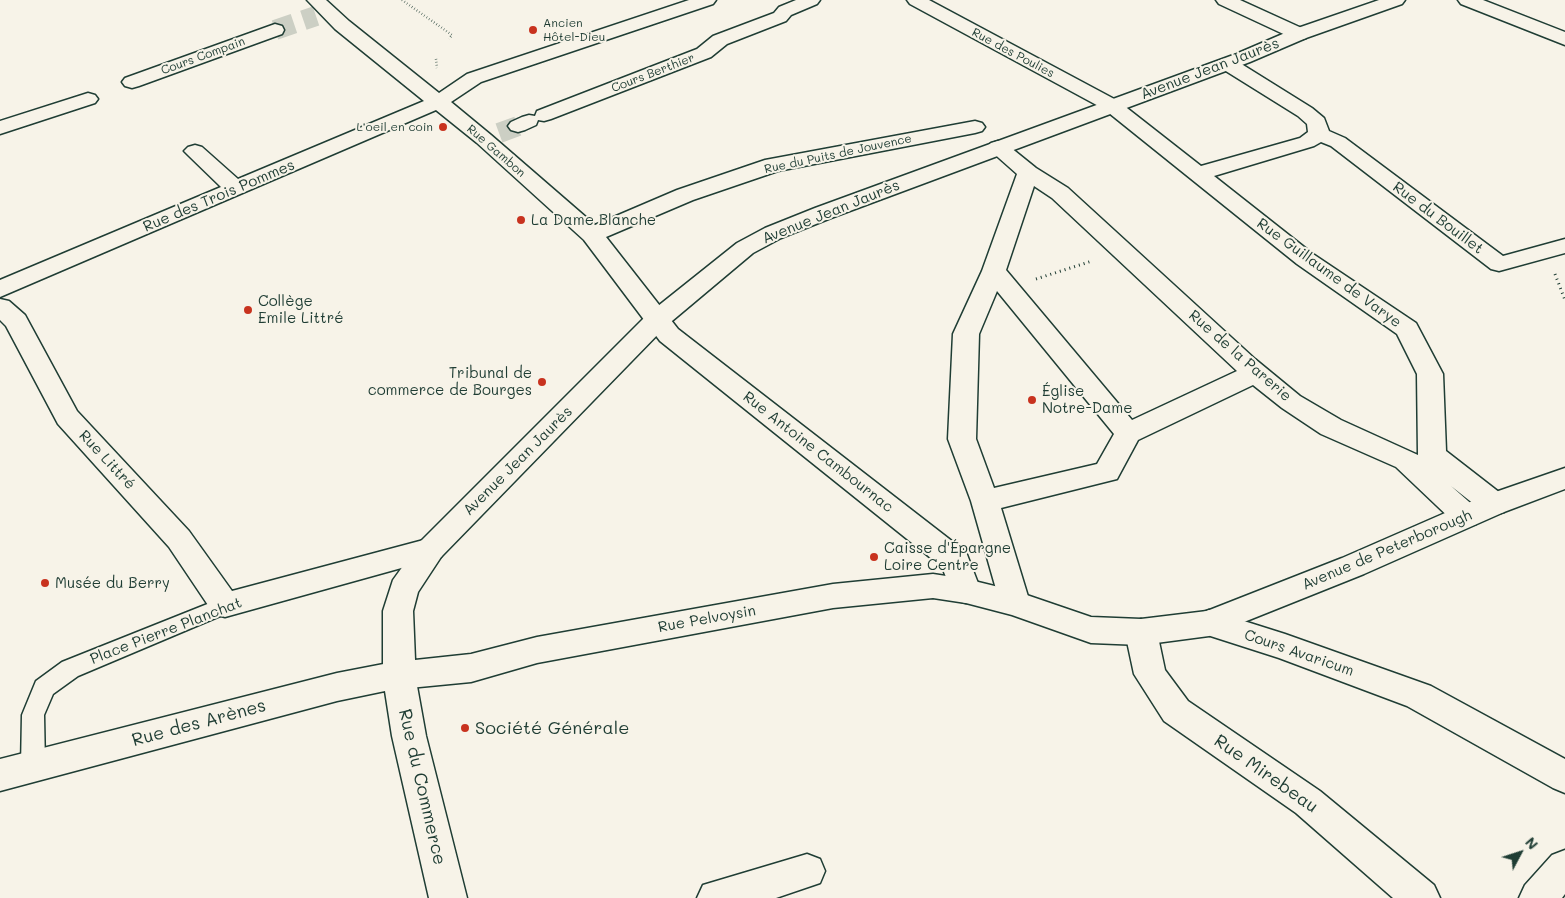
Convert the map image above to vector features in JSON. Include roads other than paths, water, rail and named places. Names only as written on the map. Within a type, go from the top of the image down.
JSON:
[{"type":"street","name":"Rue des Trois Pommes","points":[[0,289],[438,102],[474,78],[706,0]]},
{"type":"street","name":"Cours Berthier","points":[[515,127],[704,53],[720,40],[780,17],[785,10],[811,0]]},
{"type":"street","name":"Rue des Poulies","points":[[916,0],[1111,106]]},
{"type":"street","points":[[1224,0],[1298,34]]},
{"type":"street","name":"Avenue Jean Jaurès","points":[[399,675],[398,611],[404,589],[430,549],[657,320],[745,248],[773,233],[998,147],[1228,64],[1298,34],[1396,0]]},
{"type":"street","points":[[1468,0],[1565,39]]},
{"type":"street","name":"Rue Gambon","points":[[320,9],[438,102],[515,127],[592,235],[657,320]]},
{"type":"street","name":"Cours Compain","points":[[132,82],[275,30]]},
{"type":"street","points":[[1198,174],[1307,142],[1320,134],[1317,122],[1305,112],[1228,64]]},
{"type":"street","points":[[0,128],[88,99]]},
{"type":"street","name":"Rue Guillaume de Varye","points":[[1111,106],[1305,259],[1407,329],[1430,374],[1432,455],[1494,504]]},
{"type":"street","name":"Rue du Puits de Jouvence","points":[[592,235],[685,195],[773,165],[976,126]]},
{"type":"street","name":"Rue du Bouillet","points":[[1320,134],[1338,142],[1499,264],[1565,246]]},
{"type":"street","name":"Rue de la Parerie","points":[[998,147],[1028,174],[1060,194],[1255,373],[1291,402],[1331,427],[1406,460],[1466,516]]},
{"type":"street","points":[[194,151],[236,189]]},
{"type":"street","points":[[1015,603],[984,501],[962,439],[966,334],[1002,279],[1028,174]]},
{"type":"street","points":[[1002,279],[1128,433]]},
{"type":"street","name":"Rue Littré","points":[[0,307],[16,321],[67,417],[179,539],[225,605]]},
{"type":"street","name":"Rue Antoine Cambournac","points":[[657,320],[669,335],[955,560],[966,592]]},
{"type":"street","points":[[984,501],[1107,472],[1128,433],[1255,373]]},
{"type":"street","name":"Avenue de Peterborough","points":[[1210,623],[1353,566],[1494,504],[1565,478]]},
{"type":"street","name":"Place Pierre Planchat","points":[[225,605],[430,549]]},
{"type":"street","name":"Rue Pelvoysin","points":[[399,675],[471,668],[537,650],[832,596],[933,586],[1015,603]]},
{"type":"street","name":"Cours Avaricum","points":[[1015,603],[1091,630],[1141,632],[1210,623],[1285,647],[1419,696],[1565,777]]},
{"type":"street","name":"Rue Mirebeau","points":[[1141,632],[1150,674],[1176,712],[1308,802],[1421,898]]},
{"type":"street","name":"Rue des Arènes","points":[[0,775],[337,687],[399,675]]},
{"type":"street","name":"Rue du Commerce","points":[[399,675],[409,736],[448,898]]},
{"type":"street","points":[[1538,898],[1565,867]]},
{"type":"street","points":[[716,898],[806,871]]},
{"type":"lane","name":"Place Pierre Planchat","points":[[33,767],[32,715],[44,688],[70,669],[225,605]]},
{"type":"tunnel","points":[[275,30],[316,16]]},
{"type":"tunnel","points":[[499,133],[518,126]]},
{"type":"place","name":"Ancien Hôtel-Dieu","points":[[533,30]]},
{"type":"place","name":"L'oeil en coin","points":[[443,127]]},
{"type":"place","name":"La Dame Blanche","points":[[521,220]]},
{"type":"place","name":"Collège Emile Littré","points":[[248,310]]},
{"type":"place","name":"Tribunal de commerce de Bourges","points":[[542,382]]},
{"type":"place","name":"Église Notre-Dame","points":[[1032,400]]},
{"type":"place","name":"Caisse d'Épargne Loire Centre","points":[[874,557]]},
{"type":"place","name":"Musée du Berry","points":[[45,583]]},
{"type":"place","name":"Société Générale","points":[[465,728]]}]
